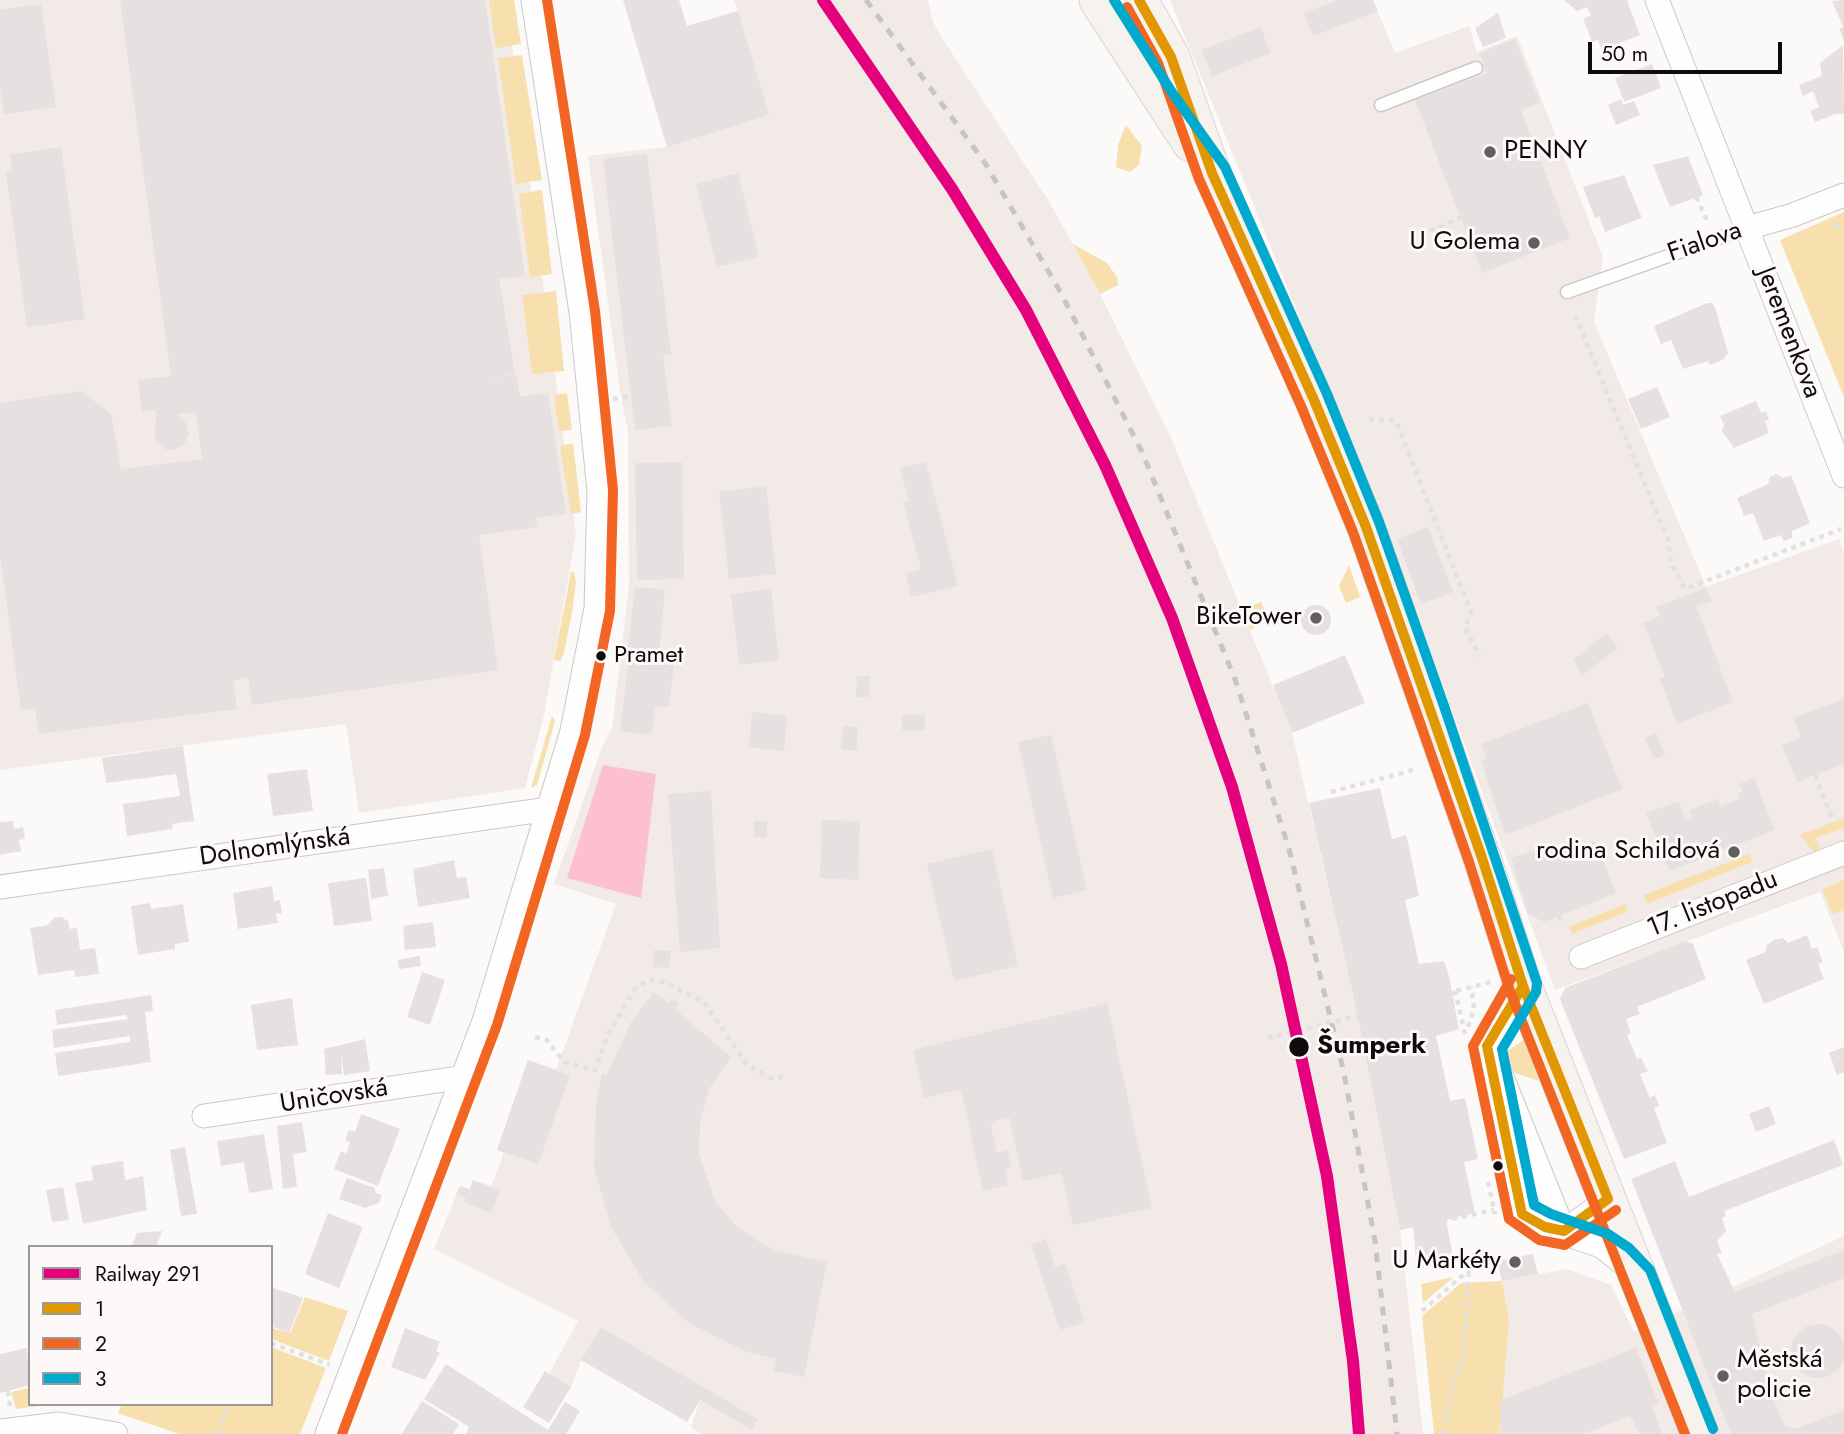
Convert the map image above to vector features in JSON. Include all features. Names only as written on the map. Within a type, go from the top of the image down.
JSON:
[{"type":"main road","points":[[1098,0],[1159,99],[1212,173]]},
{"type":"main road","points":[[1139,0],[1171,57],[1212,173],[1314,400],[1366,527],[1512,983],[1608,1199],[1700,1434]]},
{"type":"street","points":[[327,1434],[464,1077],[572,731],[596,609],[599,491],[581,313],[533,0]]},
{"type":"street","name":"Jeremenkova","points":[[1657,0],[1844,476]]},
{"type":"street","name":"Fialova","points":[[1747,228],[1793,215],[1844,195]]},
{"type":"street","name":"Dolnomlýnská","points":[[0,887],[549,809]]},
{"type":"street","name":"17. listopadu","points":[[1581,957],[1844,853]]},
{"type":"street","points":[[1512,983],[1487,1046],[1522,1214],[1545,1227],[1564,1231],[1601,1246],[1620,1259],[1640,1279]]},
{"type":"street","points":[[1487,1046],[1508,1086],[1564,1231]]},
{"type":"street","name":"Uničovská","points":[[204,1116],[464,1077]]},
{"type":"street","points":[[1564,1231],[1608,1199]]},
{"type":"street","points":[[6,1423],[59,1424],[117,1434]]},
{"type":"lane","points":[[1381,105],[1476,68]]},
{"type":"lane","name":"Fialova","points":[[1567,292],[1747,228]]},
{"type":"path","points":[[1696,197],[1707,220]]},
{"type":"path","points":[[1430,231],[1461,217]]},
{"type":"path","points":[[1575,315],[1668,540],[1671,562],[1685,589],[1841,529]]},
{"type":"path","points":[[613,399],[631,396]]},
{"type":"path","points":[[1369,419],[1396,421],[1471,612],[1465,628],[1480,656]]},
{"type":"path","points":[[1331,792],[1413,770]]},
{"type":"path","points":[[1815,775],[1832,818]]},
{"type":"path","points":[[1559,916],[1563,924]]},
{"type":"path","points":[[535,1037],[547,1040],[564,1062],[595,1070],[610,1030],[635,989],[649,980],[664,982],[705,1002],[747,1065],[771,1078],[785,1077]]},
{"type":"path","points":[[1465,1034],[1456,994],[1452,992],[1512,983]]},
{"type":"path","points":[[1268,1038],[1378,1011]]},
{"type":"path","points":[[1413,1227],[1494,1210]]},
{"type":"path","points":[[1422,1311],[1469,1269],[1464,1355],[1452,1388],[1444,1434]]},
{"type":"path","points":[[273,1344],[331,1365]]},
{"type":"path","points":[[6,1423],[8,1391]]},
{"type":"path","points":[[218,1434],[228,1406]]},
{"type":"shaded area","points":[[0,0],[506,0],[576,534],[544,715],[525,788],[359,813],[346,724],[0,770]]},
{"type":"shaded area","points":[[489,0],[514,0],[521,44],[496,48]]},
{"type":"shaded area","points":[[734,0],[928,0],[933,22],[942,38],[1050,203],[1100,294],[1172,440],[1292,733],[1356,1008],[1400,1230],[1423,1434],[701,1434],[691,1427],[700,1400],[752,1430],[758,1419],[601,1327],[581,1360],[571,1387],[549,1374],[578,1321],[434,1249],[460,1186],[469,1189],[473,1180],[491,1186],[504,1153],[497,1150],[528,1060],[556,1070],[616,904],[554,884],[602,747],[612,728],[629,585],[628,431],[620,391],[588,156],[667,147],[687,26],[738,11]]},
{"type":"shaded area","points":[[1170,0],[1373,0],[1395,53],[1469,26],[1477,52],[1517,36],[1603,257],[1594,322],[1706,587],[1839,539],[1844,553],[1844,952],[1820,892],[1555,990],[1378,510]]},
{"type":"shaded area","points":[[522,55],[542,180],[516,184],[498,58]]},
{"type":"shaded area","points":[[1126,125],[1142,146],[1139,165],[1130,172],[1116,167],[1118,145]]},
{"type":"shaded area","points":[[542,190],[552,274],[530,277],[519,194]]},
{"type":"shaded area","points":[[1844,212],[1844,397],[1780,240]]},
{"type":"shaded area","points":[[1073,244],[1107,263],[1117,277],[1118,285],[1100,294]]},
{"type":"shaded area","points":[[556,291],[564,371],[532,374],[522,295]]},
{"type":"shaded area","points":[[567,393],[572,430],[559,431],[554,395]]},
{"type":"shaded area","points":[[573,443],[581,512],[571,514],[560,446]]},
{"type":"shaded area","points":[[1349,565],[1360,597],[1346,603],[1339,586]]},
{"type":"shaded area","points":[[571,572],[574,572],[576,582],[564,653],[560,661],[554,660]]},
{"type":"shaded area","points":[[1261,602],[1269,620],[1250,630],[1242,610]]},
{"type":"shaded area","points":[[552,716],[555,721],[537,785],[531,788]]},
{"type":"shaded area","points":[[603,765],[656,774],[641,898],[567,878]]},
{"type":"shaded area","points":[[1844,818],[1844,828],[1816,838],[1821,855],[1817,856],[1800,835]]},
{"type":"shaded area","points":[[1749,854],[1752,862],[1647,904],[1644,895]]},
{"type":"shaded area","points":[[1844,880],[1844,910],[1833,914],[1822,889]]},
{"type":"shaded area","points":[[1625,904],[1627,912],[1572,934],[1569,927]]},
{"type":"shaded area","points":[[1525,1039],[1539,1081],[1515,1073],[1504,1053]]},
{"type":"shaded area","points":[[1844,1236],[1844,1434],[1500,1434],[1509,1321],[1502,1281],[1567,1269],[1611,1285],[1634,1332]]},
{"type":"shaded area","points":[[1454,1277],[1423,1303],[1421,1284]]},
{"type":"shaded area","points":[[1502,1281],[1509,1321],[1500,1434],[1434,1434],[1422,1316],[1461,1283]]},
{"type":"shaded area","points":[[305,1297],[348,1311],[329,1361],[273,1340],[273,1329],[290,1333]]},
{"type":"shaded area","points":[[273,1348],[326,1368],[300,1434],[179,1434],[118,1413],[121,1406],[273,1406]]},
{"type":"shaded area","points":[[28,1388],[28,1406],[40,1406],[16,1409],[11,1392]]},
{"type":"building","points":[[120,0],[485,0],[525,276],[499,279],[515,373],[478,380],[516,374],[520,397],[548,393],[566,514],[536,518],[537,527],[479,535],[498,670],[252,705],[248,677],[233,681],[237,709],[39,734],[35,709],[21,710],[0,555],[0,403],[81,391],[111,414],[121,469],[202,459],[196,412],[177,414],[186,423],[189,434],[184,444],[174,450],[165,449],[155,440],[156,410],[142,412],[138,380],[171,376]]},
{"type":"building","points":[[623,0],[679,0],[687,26],[738,11],[769,115],[667,147]]},
{"type":"building","points":[[1338,0],[1373,0],[1378,11],[1313,36],[1304,13]]},
{"type":"building","points":[[1564,0],[1627,0],[1640,35],[1602,50],[1598,40],[1592,42],[1583,19],[1591,15],[1587,7],[1577,11]]},
{"type":"building","points":[[1844,0],[1844,41],[1839,28],[1843,27],[1832,1]]},
{"type":"building","points":[[41,4],[56,107],[4,114],[0,88],[0,10]]},
{"type":"building","points":[[1498,13],[1506,38],[1483,47],[1475,28]]},
{"type":"building","points":[[1261,27],[1270,53],[1212,76],[1202,50]]},
{"type":"building","points":[[1515,39],[1540,103],[1521,110],[1570,238],[1482,273],[1415,100],[1487,73],[1479,53]]},
{"type":"building","points":[[1843,45],[1844,114],[1835,114],[1815,122],[1810,111],[1819,107],[1813,91],[1803,96],[1799,85],[1822,76],[1820,63]]},
{"type":"building","points":[[1652,64],[1661,88],[1624,102],[1615,78]]},
{"type":"building","points":[[1621,99],[1623,105],[1634,101],[1640,115],[1616,125],[1608,105]]},
{"type":"building","points":[[61,147],[85,319],[27,327],[6,172],[12,171],[10,155]]},
{"type":"building","points":[[647,154],[671,354],[663,355],[672,426],[635,430],[603,159]]},
{"type":"building","points":[[1688,156],[1703,195],[1670,207],[1653,165]]},
{"type":"building","points":[[738,173],[759,257],[717,267],[696,184]]},
{"type":"building","points":[[1624,175],[1642,218],[1605,232],[1599,216],[1595,218],[1583,187]]},
{"type":"building","points":[[1712,303],[1715,307],[1728,353],[1724,359],[1710,365],[1708,361],[1683,369],[1671,340],[1661,344],[1654,326]]},
{"type":"building","points":[[1657,387],[1670,417],[1641,429],[1628,399]]},
{"type":"building","points":[[1756,401],[1761,413],[1766,411],[1769,420],[1765,421],[1769,433],[1734,448],[1722,431],[1724,425],[1720,416]]},
{"type":"building","points":[[682,462],[684,579],[637,580],[635,463]]},
{"type":"building","points":[[926,462],[958,586],[911,597],[906,574],[921,569],[903,502],[909,501],[900,468]]},
{"type":"building","points":[[1776,474],[1783,478],[1791,475],[1810,523],[1792,531],[1792,538],[1784,541],[1781,535],[1764,541],[1753,513],[1744,516],[1737,498],[1768,484],[1770,477]]},
{"type":"building","points":[[766,486],[776,574],[729,579],[719,492]]},
{"type":"building","points":[[1428,527],[1453,592],[1421,604],[1397,539]]},
{"type":"building","points":[[635,587],[665,589],[659,652],[675,654],[669,707],[655,706],[652,735],[620,731],[630,649],[640,649],[628,647]]},
{"type":"building","points":[[1706,588],[1712,601],[1696,606],[1733,702],[1677,724],[1660,679],[1665,677],[1643,623],[1660,616],[1656,607]]},
{"type":"building","points":[[771,589],[779,660],[739,665],[731,594]]},
{"type":"building","name":"BikeTower","points":[[1316,605],[1327,609],[1331,620],[1327,631],[1316,635],[1305,631],[1301,620],[1305,609]]},
{"type":"building","points":[[1607,633],[1618,648],[1582,675],[1573,660]]},
{"type":"building","points":[[1345,655],[1365,703],[1292,733],[1273,685]]},
{"type":"building","points":[[857,676],[870,676],[869,697],[856,697]]},
{"type":"building","points":[[1844,699],[1844,764],[1797,782],[1782,745],[1801,737],[1793,718]]},
{"type":"building","points":[[1588,703],[1622,789],[1505,835],[1481,760],[1486,758],[1481,744]]},
{"type":"building","points":[[752,712],[787,716],[784,751],[749,747]]},
{"type":"building","points":[[902,715],[925,715],[925,731],[902,730]]},
{"type":"building","points":[[843,726],[858,727],[857,750],[841,750]]},
{"type":"building","points":[[1656,733],[1665,755],[1654,759],[1645,738]]},
{"type":"building","points":[[1051,735],[1087,890],[1053,898],[1018,742]]},
{"type":"building","points":[[183,746],[194,821],[172,824],[173,829],[127,836],[123,804],[180,796],[176,774],[106,783],[102,758]]},
{"type":"building","points":[[307,769],[313,811],[273,816],[267,774]]},
{"type":"building","points":[[1754,778],[1775,830],[1669,871],[1646,813],[1679,801],[1686,820],[1692,817],[1689,810],[1718,799],[1721,806],[1739,799],[1737,794],[1743,792],[1739,784]]},
{"type":"building","name":"Šumperk","points":[[1380,788],[1392,839],[1406,835],[1409,847],[1419,896],[1405,900],[1419,964],[1444,961],[1449,976],[1459,1029],[1436,1036],[1450,1101],[1465,1098],[1478,1159],[1464,1162],[1475,1213],[1446,1220],[1454,1262],[1417,1269],[1413,1227],[1400,1230],[1356,1008],[1309,803]]},
{"type":"building","points":[[711,791],[720,948],[680,952],[668,794]]},
{"type":"building","points":[[822,820],[860,821],[858,880],[820,878]]},
{"type":"building","points":[[13,821],[14,829],[23,827],[25,839],[19,840],[21,851],[0,855],[0,822]]},
{"type":"building","points":[[754,821],[767,821],[767,837],[754,837]]},
{"type":"building","points":[[1595,841],[1616,893],[1544,922],[1528,914],[1511,858],[1553,845],[1557,855]]},
{"type":"building","points":[[992,849],[1018,966],[954,981],[927,864]]},
{"type":"building","points":[[454,860],[457,878],[466,877],[470,898],[418,907],[413,869]]},
{"type":"building","points":[[384,868],[388,896],[371,899],[368,870]]},
{"type":"building","points":[[366,878],[372,921],[334,926],[328,883]]},
{"type":"building","points":[[272,886],[274,901],[280,900],[282,913],[276,914],[278,923],[238,929],[233,893]]},
{"type":"building","points":[[150,903],[151,909],[183,904],[189,942],[175,944],[175,949],[138,955],[131,906]]},
{"type":"building","points":[[61,917],[68,921],[70,929],[77,928],[80,950],[95,948],[99,974],[75,977],[74,970],[38,975],[30,928],[48,925],[54,918]]},
{"type":"building","points":[[433,922],[436,947],[405,950],[403,926]]},
{"type":"building","points":[[1807,935],[1812,949],[1817,947],[1823,962],[1818,964],[1824,979],[1764,1004],[1746,960],[1765,952],[1767,945],[1774,940],[1783,938],[1788,943]]},
{"type":"building","points":[[1686,941],[1693,944],[1706,979],[1637,1007],[1640,1014],[1626,1019],[1631,1033],[1627,1035],[1637,1059],[1641,1058],[1648,1071],[1640,1074],[1650,1098],[1655,1095],[1659,1106],[1654,1108],[1667,1143],[1624,1159],[1560,999],[1565,988]]},
{"type":"building","points":[[654,950],[671,951],[669,968],[653,967]]},
{"type":"building","points":[[420,956],[421,966],[399,969],[398,960]]},
{"type":"building","points":[[422,972],[445,980],[430,1025],[407,1017]]},
{"type":"building","points":[[654,992],[668,1003],[672,998],[679,1003],[675,1009],[731,1057],[709,1089],[700,1121],[699,1154],[715,1201],[736,1226],[764,1245],[778,1251],[827,1262],[804,1377],[774,1371],[776,1359],[745,1351],[689,1323],[643,1281],[611,1227],[594,1167],[596,1104],[602,1074],[607,1075],[631,1022]]},
{"type":"building","points":[[151,995],[153,1011],[145,1012],[151,1062],[58,1076],[55,1053],[130,1042],[130,1036],[54,1048],[52,1030],[128,1019],[126,1015],[57,1025],[55,1010]]},
{"type":"building","points":[[292,998],[298,1045],[257,1050],[251,1005]]},
{"type":"building","points":[[1107,1003],[1152,1208],[1073,1225],[1061,1173],[1023,1181],[1009,1117],[994,1121],[991,1126],[997,1153],[1008,1150],[1012,1167],[1005,1169],[1008,1185],[983,1191],[961,1089],[924,1098],[913,1050]]},
{"type":"building","points":[[365,1039],[370,1071],[344,1075],[341,1052],[342,1074],[326,1075],[324,1049]]},
{"type":"building","points":[[1844,1047],[1844,1072],[1837,1075],[1829,1053]]},
{"type":"building","points":[[528,1060],[570,1075],[538,1164],[497,1150]]},
{"type":"building","points":[[1769,1106],[1776,1124],[1756,1132],[1749,1114]]},
{"type":"building","points":[[361,1114],[400,1129],[378,1186],[334,1169],[341,1151],[346,1154],[350,1143],[345,1140],[349,1130],[355,1132]]},
{"type":"building","points":[[302,1122],[307,1152],[293,1154],[297,1187],[283,1189],[277,1126]]},
{"type":"building","points":[[264,1134],[273,1189],[249,1193],[244,1162],[221,1166],[217,1141]]},
{"type":"building","points":[[1834,1140],[1843,1165],[1724,1211],[1726,1216],[1722,1218],[1726,1231],[1717,1241],[1722,1253],[1717,1254],[1735,1292],[1844,1250],[1844,1278],[1752,1314],[1771,1393],[1784,1425],[1795,1429],[1844,1410],[1844,1434],[1731,1434],[1631,1179],[1675,1161],[1689,1197]]},
{"type":"building","points":[[185,1147],[197,1214],[181,1216],[170,1150]]},
{"type":"building","points":[[123,1161],[125,1180],[143,1176],[147,1210],[83,1224],[75,1183],[93,1180],[91,1166]]},
{"type":"building","points":[[347,1178],[375,1188],[375,1193],[382,1195],[379,1203],[365,1208],[339,1199]]},
{"type":"building","points":[[473,1180],[500,1191],[491,1213],[464,1202],[466,1198],[456,1194],[460,1186],[470,1190]]},
{"type":"building","points":[[63,1187],[69,1220],[52,1222],[46,1190]]},
{"type":"building","points":[[328,1213],[363,1227],[339,1288],[305,1274]]},
{"type":"building","points":[[162,1231],[157,1245],[132,1245],[137,1233]]},
{"type":"building","points":[[1046,1239],[1055,1267],[1065,1264],[1085,1322],[1060,1330],[1031,1244]]},
{"type":"building","points":[[1533,1254],[1538,1274],[1502,1281],[1497,1261]]},
{"type":"building","points":[[273,1288],[303,1298],[289,1333],[273,1327]]},
{"type":"building","points":[[1818,1324],[1837,1332],[1845,1351],[1837,1370],[1818,1378],[1799,1370],[1791,1351],[1799,1332]]},
{"type":"building","points":[[601,1327],[758,1419],[752,1430],[700,1400],[687,1422],[581,1360]]},
{"type":"building","points":[[405,1328],[440,1342],[436,1351],[440,1353],[425,1380],[391,1367]]},
{"type":"building","points":[[27,1348],[28,1386],[0,1393],[0,1354]]},
{"type":"building","points":[[1636,1348],[1659,1404],[1652,1407],[1662,1434],[1640,1434],[1630,1416],[1583,1434],[1501,1434],[1501,1400]]},
{"type":"building","points":[[446,1364],[548,1430],[565,1402],[580,1411],[566,1434],[466,1434],[469,1427],[424,1399]]},
{"type":"building","points":[[545,1371],[571,1387],[549,1423],[523,1407]]},
{"type":"building","points":[[422,1401],[459,1424],[453,1434],[402,1434]]},
{"type":"railway","points":[[866,0],[985,163],[1061,293],[1142,452],[1235,679],[1289,849],[1344,1073],[1375,1241],[1397,1434]]},
{"type":"rail line","name":"291","points":[[823,0],[952,189],[1026,310],[1105,465],[1172,618],[1232,787],[1281,964],[1327,1176],[1353,1361],[1359,1434]]},
{"type":"transit line","name":"2","points":[[342,1434],[497,1025],[585,735],[610,611],[613,490],[595,311],[547,0]]},
{"type":"transit line","name":"3","points":[[1114,0],[1171,91],[1225,167],[1327,394],[1379,522],[1444,706],[1537,983],[1536,992],[1502,1049],[1534,1205],[1551,1214],[1608,1234],[1629,1248],[1650,1270],[1713,1429]]},
{"type":"transit line","name":"1","points":[[1139,0],[1171,57],[1212,173],[1314,400],[1366,527],[1482,858],[1523,986],[1608,1199]]},
{"type":"transit line","name":"2","points":[[1127,7],[1158,63],[1199,179],[1301,406],[1353,532],[1469,862],[1510,991],[1685,1434]]},
{"type":"transit line","name":"2","points":[[1511,979],[1473,1046],[1509,1219],[1539,1240],[1565,1245],[1616,1210]]},
{"type":"transit line","name":"1","points":[[1523,986],[1487,1046],[1522,1214],[1545,1227],[1564,1231],[1608,1199]]},
{"type":"place","name":"PENNY","points":[[1490,152]]},
{"type":"place","name":"U Golema","points":[[1534,243]]},
{"type":"place","name":"BikeTower","points":[[1316,618]]},
{"type":"place","name":"Pramet","points":[[601,656]]},
{"type":"place","name":"rodina Schildová","points":[[1734,852]]},
{"type":"place","name":"Šumperk","points":[[1299,1047]]},
{"type":"place","name":"U Markéty","points":[[1515,1262]]},
{"type":"place","name":"Městská policie","points":[[1723,1376]]}]
